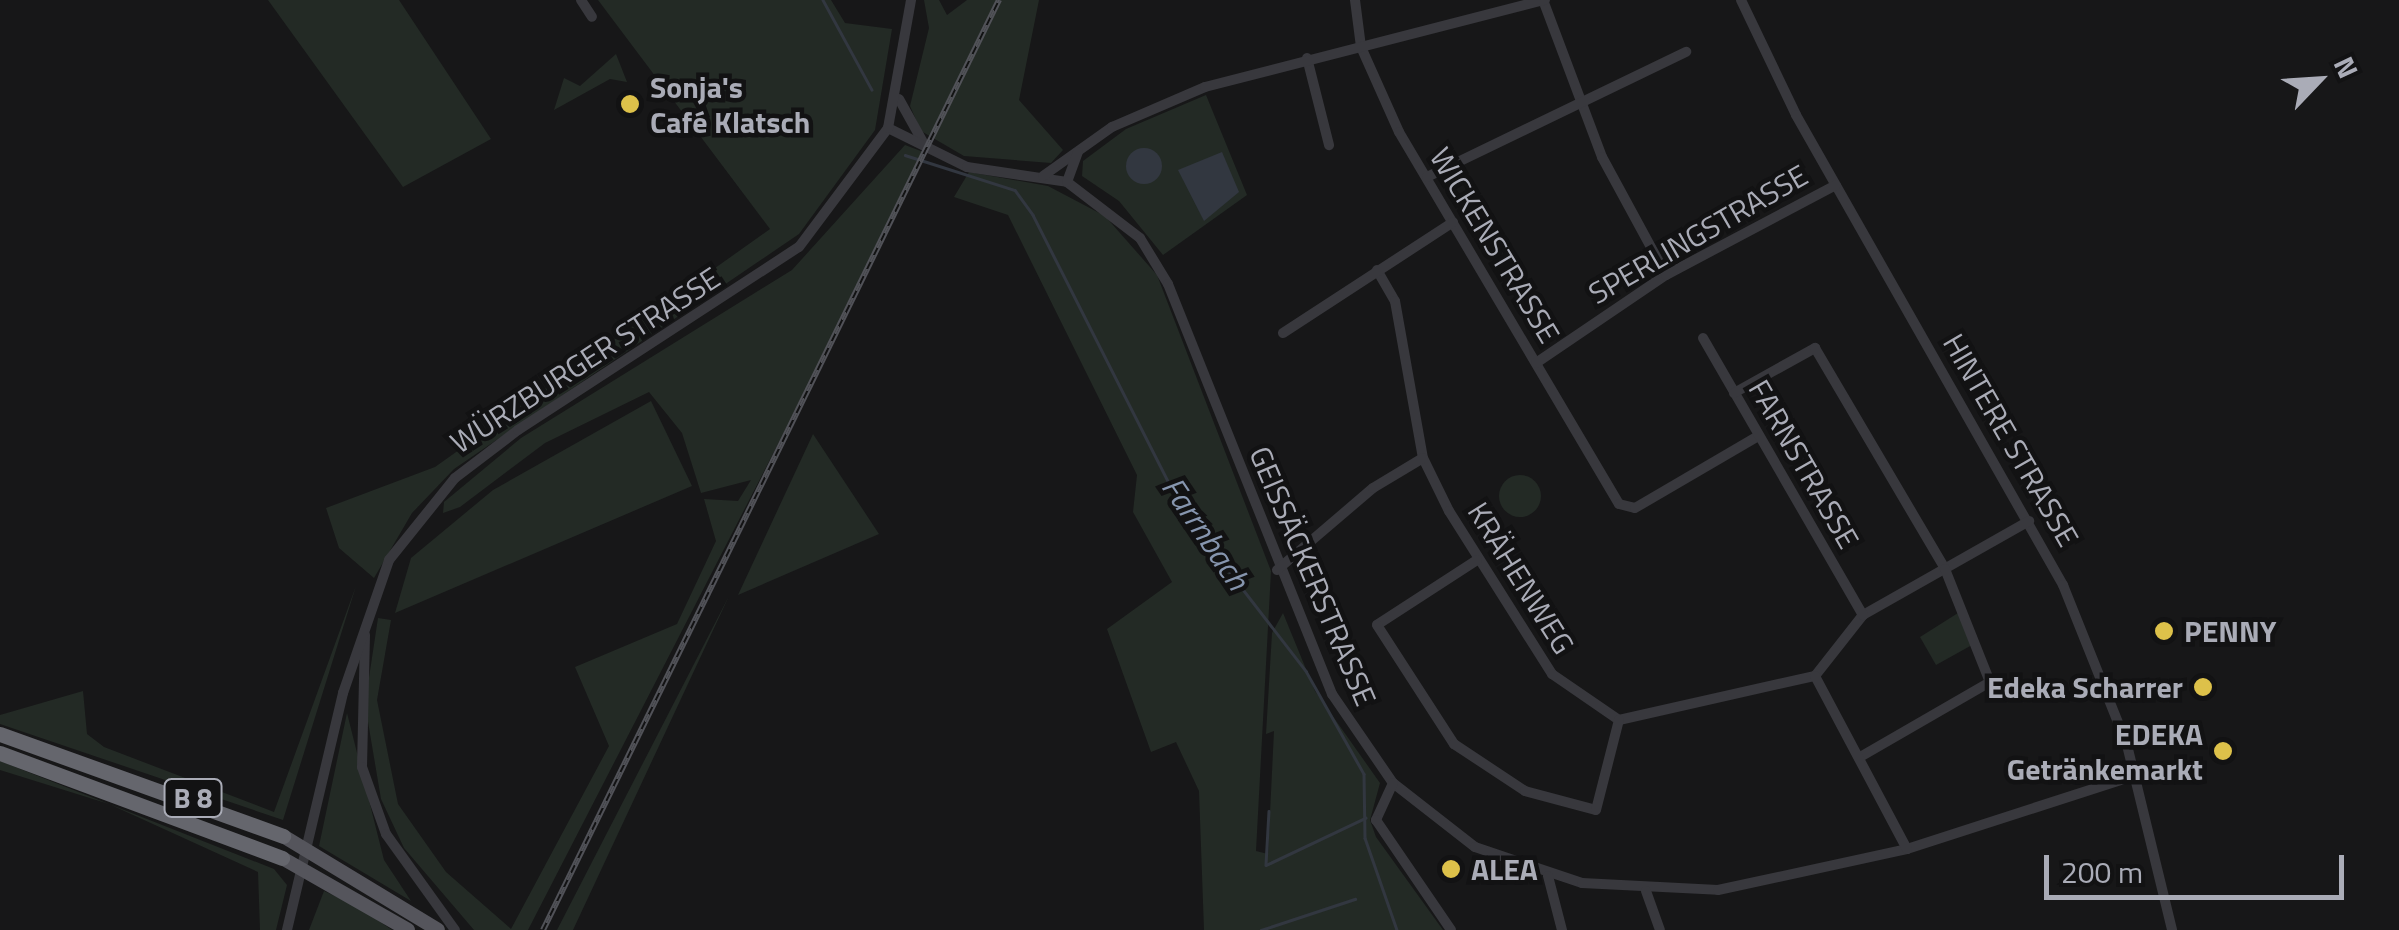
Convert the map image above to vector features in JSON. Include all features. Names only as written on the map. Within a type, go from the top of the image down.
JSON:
[{"type":"highway","name":"B 8","points":[[0,734],[283,836]]},
{"type":"highway","name":"B 8","points":[[0,753],[282,858]]},
{"type":"main road","name":"B 8","points":[[283,836],[438,930]]},
{"type":"main road","name":"B 8","points":[[282,858],[408,930]]},
{"type":"street","points":[[581,0],[592,18]]},
{"type":"street","name":"WÜRZBURGER STRASSE","points":[[287,930],[369,610],[389,560],[455,478],[780,263],[838,201],[888,128],[899,92],[911,0]]},
{"type":"street","name":"WICKENSTRASSE","points":[[1354,0],[1362,46],[1427,177],[1619,504],[1635,508],[1758,436]]},
{"type":"street","points":[[1043,176],[1152,107],[1307,58],[1544,0],[1581,102],[1666,275]]},
{"type":"street","name":"HINTERE STRASSE","points":[[1741,0],[1836,184],[2078,616],[2136,775],[2172,930]]},
{"type":"street","points":[[1427,177],[1686,52]]},
{"type":"street","points":[[1307,58],[1328,145]]},
{"type":"street","points":[[899,92],[926,146]]},
{"type":"street","name":"GEISSÄCKERSTRASSE","points":[[888,128],[966,168],[1068,182],[1128,223],[1158,265],[1277,570],[1332,694],[1393,783],[1475,847],[1548,876],[1646,891],[1770,882],[1907,849],[2136,775]]},
{"type":"street","points":[[1068,182],[1078,152]]},
{"type":"street","name":"SPERLINGSTRASSE","points":[[1536,363],[1666,275],[1836,184]]},
{"type":"street","points":[[1283,333],[1453,222]]},
{"type":"street","name":"KRÄHENWEG","points":[[1377,270],[1395,302],[1423,458],[1477,560],[1552,674],[1620,720]]},
{"type":"street","name":"FARNSTRASSE","points":[[1703,338],[1863,615]]},
{"type":"street","points":[[1734,393],[1815,348],[1945,569],[1990,682],[1862,756]]},
{"type":"street","points":[[1277,570],[1373,488],[1423,458]]},
{"type":"street","points":[[1477,560],[1376,625],[1454,744],[1525,791],[1596,810],[1620,720],[1815,676],[1863,615],[2028,521]]},
{"type":"street","points":[[369,610],[362,768],[386,834],[455,930]]},
{"type":"street","points":[[1815,676],[1862,756],[1907,849]]},
{"type":"street","points":[[1393,783],[1376,820],[1450,930]]},
{"type":"street","points":[[1548,876],[1562,930]]},
{"type":"street","points":[[1646,891],[1660,930]]},
{"type":"shaded area","points":[[268,0],[399,0],[491,139],[403,187]]},
{"type":"shaded area","points":[[598,0],[831,0],[845,23],[892,29],[875,130],[799,234],[454,469],[412,513],[374,578],[339,548],[326,508],[435,467],[770,229]]},
{"type":"shaded area","points":[[924,0],[939,0],[947,15],[967,0],[1039,0],[1019,100],[1063,150],[1051,163],[964,156],[921,131],[910,106],[929,28]]},
{"type":"shaded area","points":[[616,54],[627,82],[610,79],[554,110],[564,78],[580,86]]},
{"type":"shaded area","points":[[1206,95],[1247,195],[1163,255],[1119,201],[1082,176],[1083,161],[1126,129]]},
{"type":"shaded area","points":[[905,145],[926,153],[528,930],[474,930],[404,848],[381,799],[365,704],[378,618],[391,620],[377,700],[398,804],[446,872],[511,929],[609,746],[575,667],[677,624],[716,541],[704,499],[738,501],[751,480],[701,493],[682,433],[649,392],[545,443],[460,507],[443,513],[444,502],[521,438],[792,270]]},
{"type":"shaded area","points":[[1144,148],[1157,153],[1162,166],[1157,179],[1144,184],[1131,179],[1126,166],[1131,153]]},
{"type":"shaded area","points":[[1222,152],[1239,192],[1204,221],[1178,170]]},
{"type":"shaded area","points":[[969,172],[1048,186],[1105,216],[1157,275],[1271,571],[1256,851],[1268,854],[1274,731],[1266,734],[1272,633],[1283,613],[1315,691],[1380,783],[1370,820],[1376,837],[1443,930],[1204,930],[1199,791],[1176,742],[1151,752],[1107,629],[1172,582],[1133,512],[1137,475],[1008,215],[954,197]]},
{"type":"shaded area","points":[[651,401],[692,486],[395,613],[411,558],[493,490]]},
{"type":"shaded area","points":[[813,434],[879,534],[738,595]]},
{"type":"shaded area","points":[[1520,475],[1535,481],[1541,496],[1535,511],[1520,517],[1505,511],[1499,496],[1505,481]]},
{"type":"shaded area","points":[[356,586],[283,820],[0,724],[0,715],[83,691],[87,734],[104,747],[274,812]]},
{"type":"shaded area","points":[[729,596],[573,930],[557,930]]},
{"type":"shaded area","points":[[1958,613],[1972,645],[1936,665],[1920,637]]},
{"type":"shaded area","points":[[347,713],[384,860],[411,901],[319,846]]},
{"type":"shaded area","points":[[0,761],[274,869],[287,885],[276,930],[260,930],[258,872],[109,804],[0,770]]},
{"type":"shaded area","points":[[324,891],[357,906],[392,930],[309,930]]},
{"type":"waterway","name":"Farrnbach","points":[[823,0],[872,90]]},
{"type":"waterway","name":"Farrnbach","points":[[905,155],[1015,190],[1033,215],[1184,513],[1306,671],[1364,774],[1365,838],[1397,930]]},
{"type":"waterway","points":[[1269,811],[1266,865],[1365,818]]},
{"type":"waterway","points":[[1261,930],[1355,899]]},
{"type":"railway","points":[[543,930],[999,0]]},
{"type":"place","name":"Sonja's Café Klatsch","points":[[630,104]]},
{"type":"place","name":"PENNY","points":[[2164,631]]},
{"type":"place","name":"Edeka Scharrer","points":[[2203,687]]},
{"type":"place","name":"EDEKA Getränkemarkt","points":[[2223,751]]},
{"type":"place","name":"ALEA","points":[[1451,869]]}]
